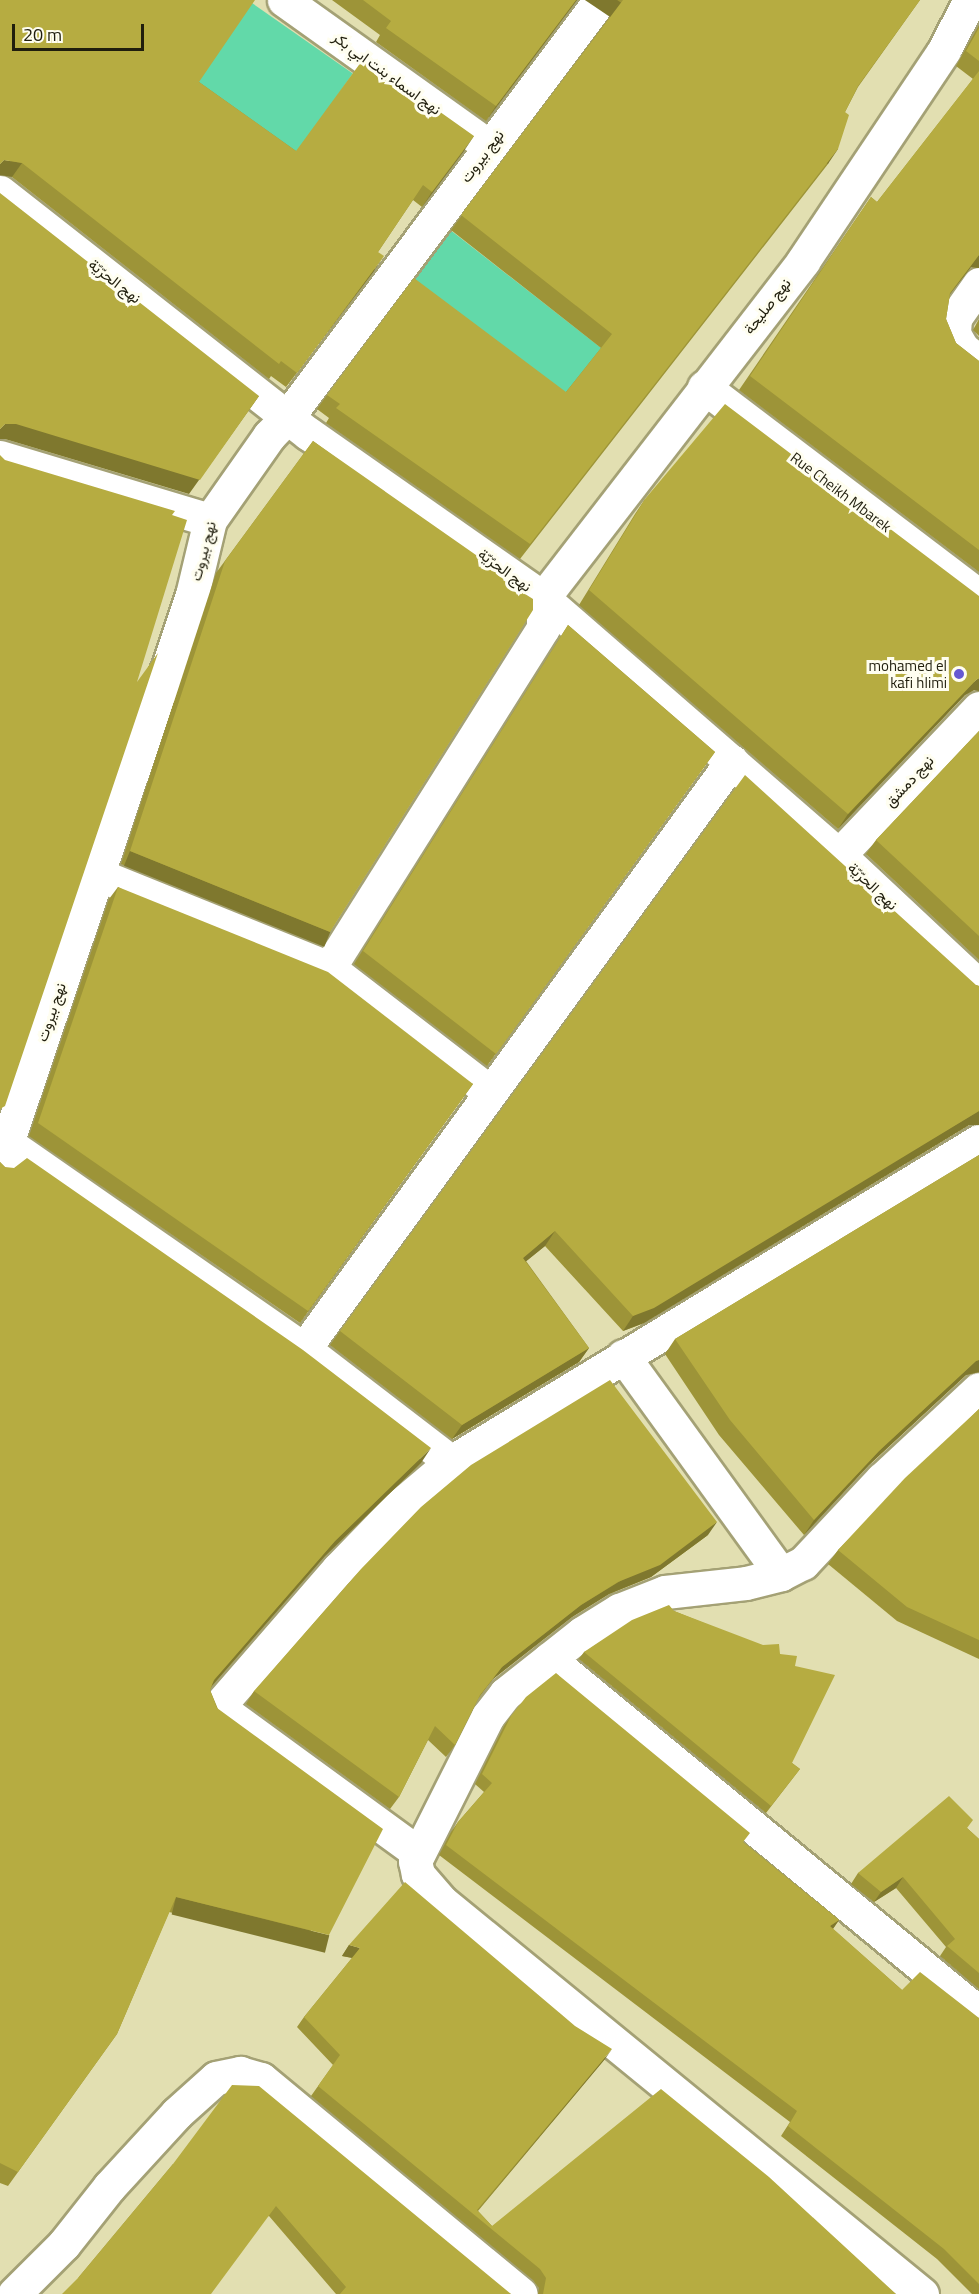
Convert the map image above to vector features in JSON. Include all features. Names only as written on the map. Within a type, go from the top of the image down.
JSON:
[{"type":"street","name":"نهج اسماء بنت ابي بكر","points":[[284,0],[489,146]]},
{"type":"street","name":"نهج بيروت","points":[[2,1148],[99,875],[192,595],[210,520],[269,436],[289,415],[600,0]]},
{"type":"street","name":"نهج صليحة","points":[[543,598],[803,261],[944,50],[970,0]]},
{"type":"street","name":"نهج الحرّيّة","points":[[0,192],[289,415],[309,434],[543,598],[839,855],[979,986]]},
{"type":"street","points":[[979,284],[955,318],[954,334],[962,348],[979,362]]},
{"type":"street","name":"Rue Cheikh Mbarek","points":[[704,387],[979,596]]},
{"type":"street","points":[[0,458],[210,520]]},
{"type":"street","points":[[329,968],[543,628],[543,598]]},
{"type":"street","name":"نهج دمشق","points":[[839,855],[979,708]]},
{"type":"street","points":[[304,1349],[732,761]]},
{"type":"street","points":[[99,875],[329,968],[490,1092]]},
{"type":"street","points":[[417,1852],[218,1707],[346,1561],[399,1506],[451,1462],[979,1141]]},
{"type":"street","points":[[2,1148],[304,1349],[451,1462]]},
{"type":"street","points":[[623,1356],[781,1574]]},
{"type":"street","points":[[922,2294],[442,1902],[418,1874],[417,1852],[488,1716],[505,1694],[549,1659],[619,1610],[665,1592],[746,1583],[781,1574],[802,1563],[882,1479],[979,1389]]},
{"type":"street","points":[[549,1659],[979,2013]]},
{"type":"street","points":[[14,2294],[64,2244],[109,2187],[177,2113],[216,2078],[240,2073],[261,2079],[521,2294]]},
{"type":"green space","points":[[252,3],[353,74],[289,165],[188,95]]},
{"type":"green space","points":[[449,229],[602,348],[554,410],[401,290]]},
{"type":"building","points":[[0,0],[255,0],[199,82],[296,151],[364,58],[474,136],[432,192],[423,185],[378,252],[384,256],[297,373],[281,361],[279,364],[22,163],[4,160],[0,164]]},
{"type":"building","points":[[363,0],[576,0],[496,106],[386,28],[391,21]]},
{"type":"building","points":[[623,0],[920,0],[858,86],[845,112],[849,115],[838,149],[530,544],[336,408],[340,404],[327,395],[414,278],[566,392],[612,334],[461,215]]},
{"type":"building","points":[[979,28],[979,61],[966,51]]},
{"type":"building","points":[[979,71],[979,255],[950,293],[946,319],[956,343],[979,361],[979,550],[750,376],[871,197],[877,202]]},
{"type":"building","points":[[0,193],[259,396],[200,480],[16,424],[5,424],[0,429]]},
{"type":"building","points":[[725,404],[979,596],[979,678],[848,814],[589,590],[645,499]]},
{"type":"building","points":[[313,441],[506,576],[503,580],[533,599],[533,610],[330,932],[130,851],[225,561]]},
{"type":"building","points":[[0,455],[5,460],[175,511],[172,515],[187,520],[137,682],[158,653],[5,1106],[0,1109]]},
{"type":"building","points":[[568,625],[715,752],[496,1054],[363,951]]},
{"type":"building","points":[[979,731],[979,936],[876,840]]},
{"type":"building","points":[[745,775],[979,986],[979,1111],[654,1308],[633,1316],[555,1231],[523,1258],[589,1348],[462,1425],[340,1331]]},
{"type":"building","points":[[118,887],[328,972],[473,1084],[308,1311],[38,1123]]},
{"type":"building","points":[[979,1155],[979,1360],[879,1451],[814,1520],[730,1420],[675,1339]]},
{"type":"building","points":[[27,1158],[303,1350],[431,1448],[335,1541],[214,1680],[210,1690],[217,1708],[383,1829],[329,1935],[176,1897],[117,2034],[18,2172],[0,2163],[0,1162],[5,1167],[14,1168]]},
{"type":"building","points":[[610,1380],[717,1522],[660,1565],[618,1582],[581,1605],[502,1667],[480,1695],[455,1745],[435,1726],[399,1797],[254,1691],[361,1569],[421,1507],[471,1465]]},
{"type":"building","points":[[979,1409],[979,1640],[907,1607],[838,1550],[905,1478]]},
{"type":"building","points":[[669,1605],[674,1611],[763,1645],[779,1644],[780,1654],[797,1656],[795,1666],[835,1675],[792,1763],[800,1769],[771,1806],[584,1652],[632,1620]]},
{"type":"building","points":[[556,1673],[750,1833],[743,1842],[839,1920],[830,1926],[902,1990],[920,1972],[979,2018],[979,2284],[944,2249],[788,2126],[797,2111],[446,1845],[458,1822],[492,1783],[482,1774],[511,1716],[526,1697]]},
{"type":"building","points":[[949,1796],[973,1820],[967,1828],[979,1839],[979,1973],[947,1946],[955,1939],[903,1877],[881,1892],[858,1873]]},
{"type":"building","points":[[405,1882],[575,2026],[612,2049],[477,2210],[492,2226],[661,2089],[769,2177],[896,2294],[543,2294],[546,2278],[540,2269],[318,2086],[340,2055],[304,2017],[360,1948],[349,1945]]},
{"type":"building","points":[[232,2085],[259,2086],[511,2294],[340,2294],[346,2287],[276,2206],[211,2294],[62,2294],[173,2164]]},
{"type":"place","name":"mohamed el kafi hlimi","points":[[959,674]]}]
